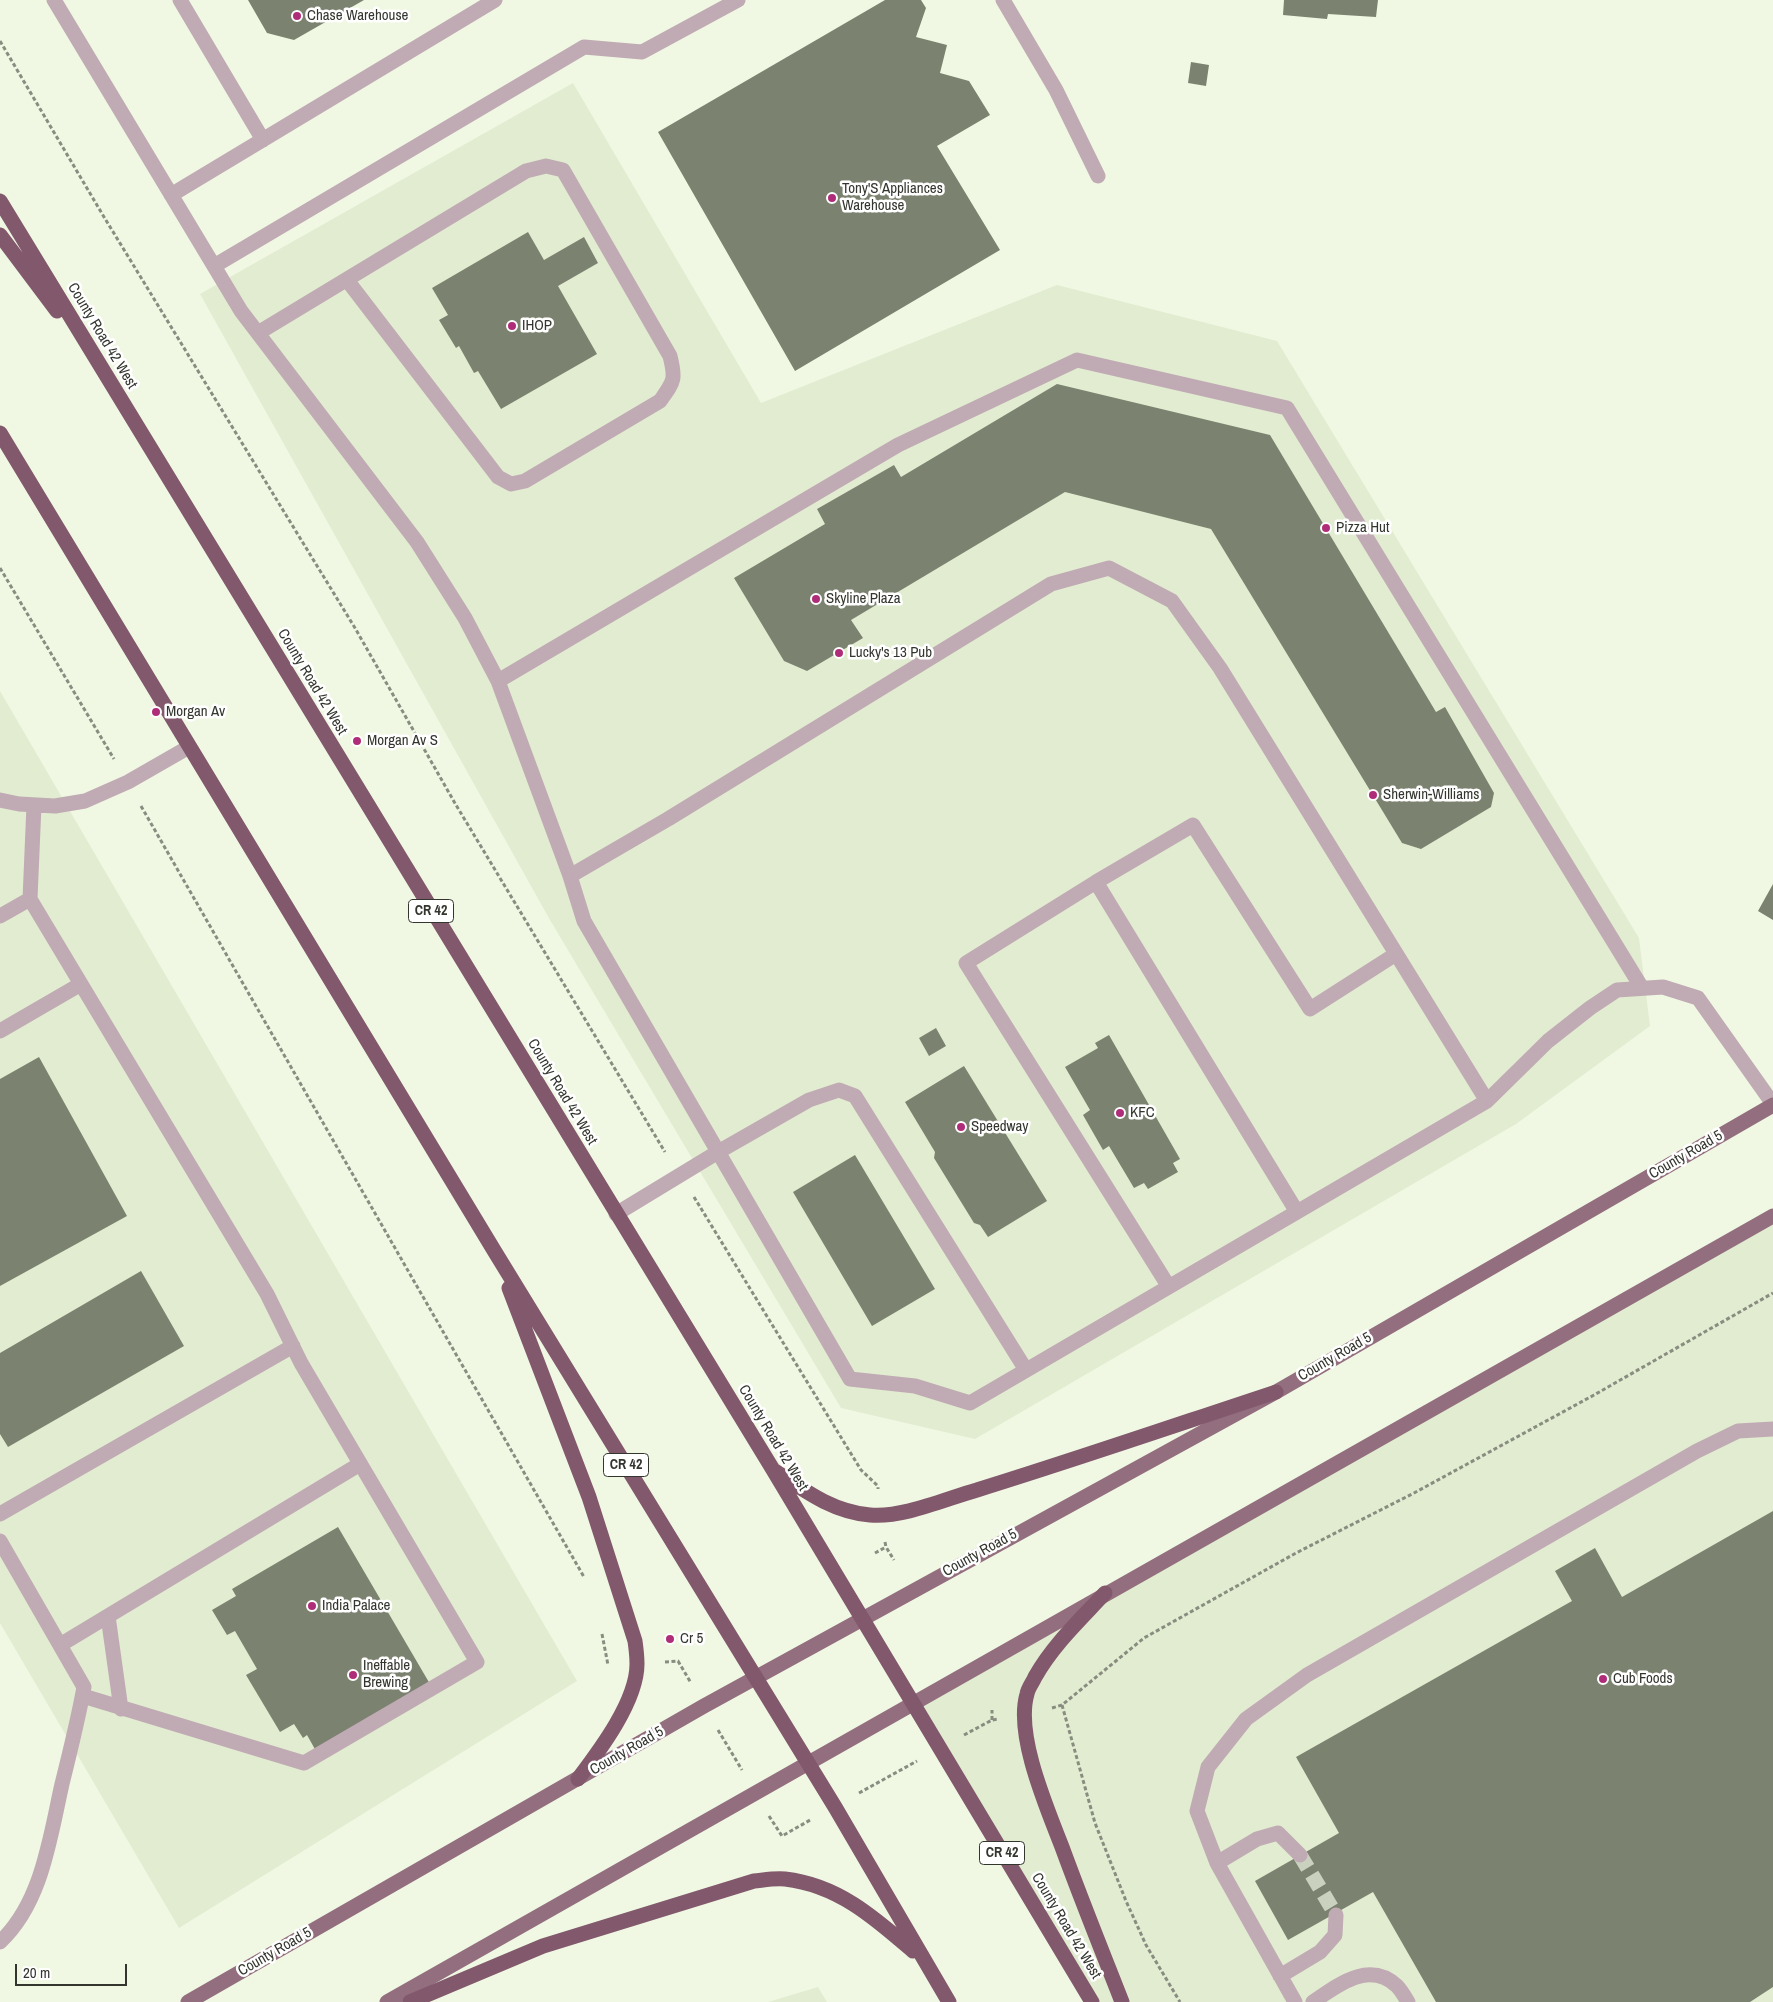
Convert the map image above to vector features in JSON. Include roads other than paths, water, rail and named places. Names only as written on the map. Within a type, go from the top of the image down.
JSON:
[{"type":"highway","name":"County Road 42 West","points":[[0,201],[772,1468],[1092,2002]]},
{"type":"highway","points":[[0,235],[110,383]]},
{"type":"highway","name":"CR 42","points":[[0,433],[495,1252],[835,1807],[949,2002]]},
{"type":"highway","points":[[495,1252],[590,1497],[635,1641],[638,1665],[631,1692],[604,1744],[578,1779]]},
{"type":"highway","points":[[772,1468],[806,1492],[829,1505],[853,1513],[873,1515],[902,1512],[1044,1469],[1276,1392]]},
{"type":"highway","points":[[1105,1593],[1061,1640],[1042,1665],[1027,1693],[1024,1714],[1027,1741],[1041,1791],[1082,1902],[1122,2002]]},
{"type":"highway","points":[[410,2002],[543,1946],[754,1881],[783,1879],[801,1882],[848,1899],[877,1920],[924,1961]]},
{"type":"main road","name":"County Road 5","points":[[188,2002],[704,1706],[863,1620],[928,1581],[1276,1392],[1773,1104]]},
{"type":"main road","points":[[387,2002],[1105,1593],[1773,1216]]},
{"type":"street","points":[[54,0],[242,312],[417,542],[465,618],[498,681],[570,876],[584,921],[850,1379],[916,1386],[970,1403],[1487,1101],[1548,1041],[1590,1008],[1617,990],[1663,987],[1698,998],[1773,1104]]},
{"type":"street","points":[[180,0],[263,140]]},
{"type":"street","points":[[172,195],[495,0]]},
{"type":"street","points":[[214,266],[584,47],[642,52],[738,0]]},
{"type":"street","points":[[1003,0],[1056,90],[1098,176]]},
{"type":"street","points":[[258,334],[526,171],[546,166],[563,170],[670,356],[675,374],[671,385],[660,401],[525,481],[511,484],[498,477],[347,280]]},
{"type":"street","points":[[498,681],[898,445],[1077,360],[1287,408],[1642,988]]},
{"type":"street","points":[[570,876],[668,819],[1051,584],[1109,568],[1172,601],[1220,668],[1487,1101]]},
{"type":"street","points":[[0,800],[19,804],[56,806],[84,801],[128,782],[189,747]]},
{"type":"street","points":[[34,805],[30,899],[267,1294],[292,1346],[477,1662],[304,1763],[83,1696]]},
{"type":"street","points":[[1169,1287],[966,963],[1096,882],[1193,825],[1310,1009],[1396,954]]},
{"type":"street","points":[[1096,882],[1297,1212]]},
{"type":"street","points":[[0,916],[30,899]]},
{"type":"street","points":[[0,1031],[81,984]]},
{"type":"street","points":[[616,1214],[718,1152],[809,1100],[839,1090],[855,1096],[1026,1370]]},
{"type":"street","points":[[0,1514],[292,1346]]},
{"type":"street","points":[[1295,2002],[1217,1863],[1197,1811],[1208,1767],[1246,1720],[1308,1675],[1696,1451],[1738,1431],[1773,1429]]},
{"type":"street","points":[[60,1645],[360,1464]]},
{"type":"street","points":[[0,1541],[84,1687],[46,1858],[30,1900],[10,1933],[0,1942]]},
{"type":"street","points":[[108,1616],[122,1709]]},
{"type":"street","points":[[1217,1863],[1257,1839],[1278,1834],[1300,1855]]},
{"type":"street","points":[[1280,1976],[1320,1952],[1335,1935],[1336,1915]]},
{"type":"street","points":[[1312,2002],[1342,1983],[1359,1976],[1380,1974],[1398,1986],[1408,2002]]},
{"type":"tunnel","points":[[1300,1855],[1336,1915]]},
{"type":"place","name":"Chase Warehouse","points":[[297,16]]},
{"type":"place","name":"Tony'S Appliances Warehouse","points":[[832,198]]},
{"type":"place","name":"IHOP","points":[[512,326]]},
{"type":"place","name":"Pizza Hut","points":[[1326,528]]},
{"type":"place","name":"Skyline Plaza","points":[[816,599]]},
{"type":"place","name":"Lucky's 13 Pub","points":[[839,653]]},
{"type":"place","name":"Morgan Av","points":[[156,712]]},
{"type":"place","name":"Morgan Av S","points":[[357,741]]},
{"type":"place","name":"Sherwin-Williams","points":[[1373,795]]},
{"type":"place","name":"KFC","points":[[1120,1113]]},
{"type":"place","name":"Speedway","points":[[961,1127]]},
{"type":"place","name":"India Palace","points":[[312,1606]]},
{"type":"place","name":"Cr 5","points":[[670,1639]]},
{"type":"place","name":"Ineffable Brewing","points":[[353,1675]]},
{"type":"place","name":"Cub Foods","points":[[1603,1679]]}]
